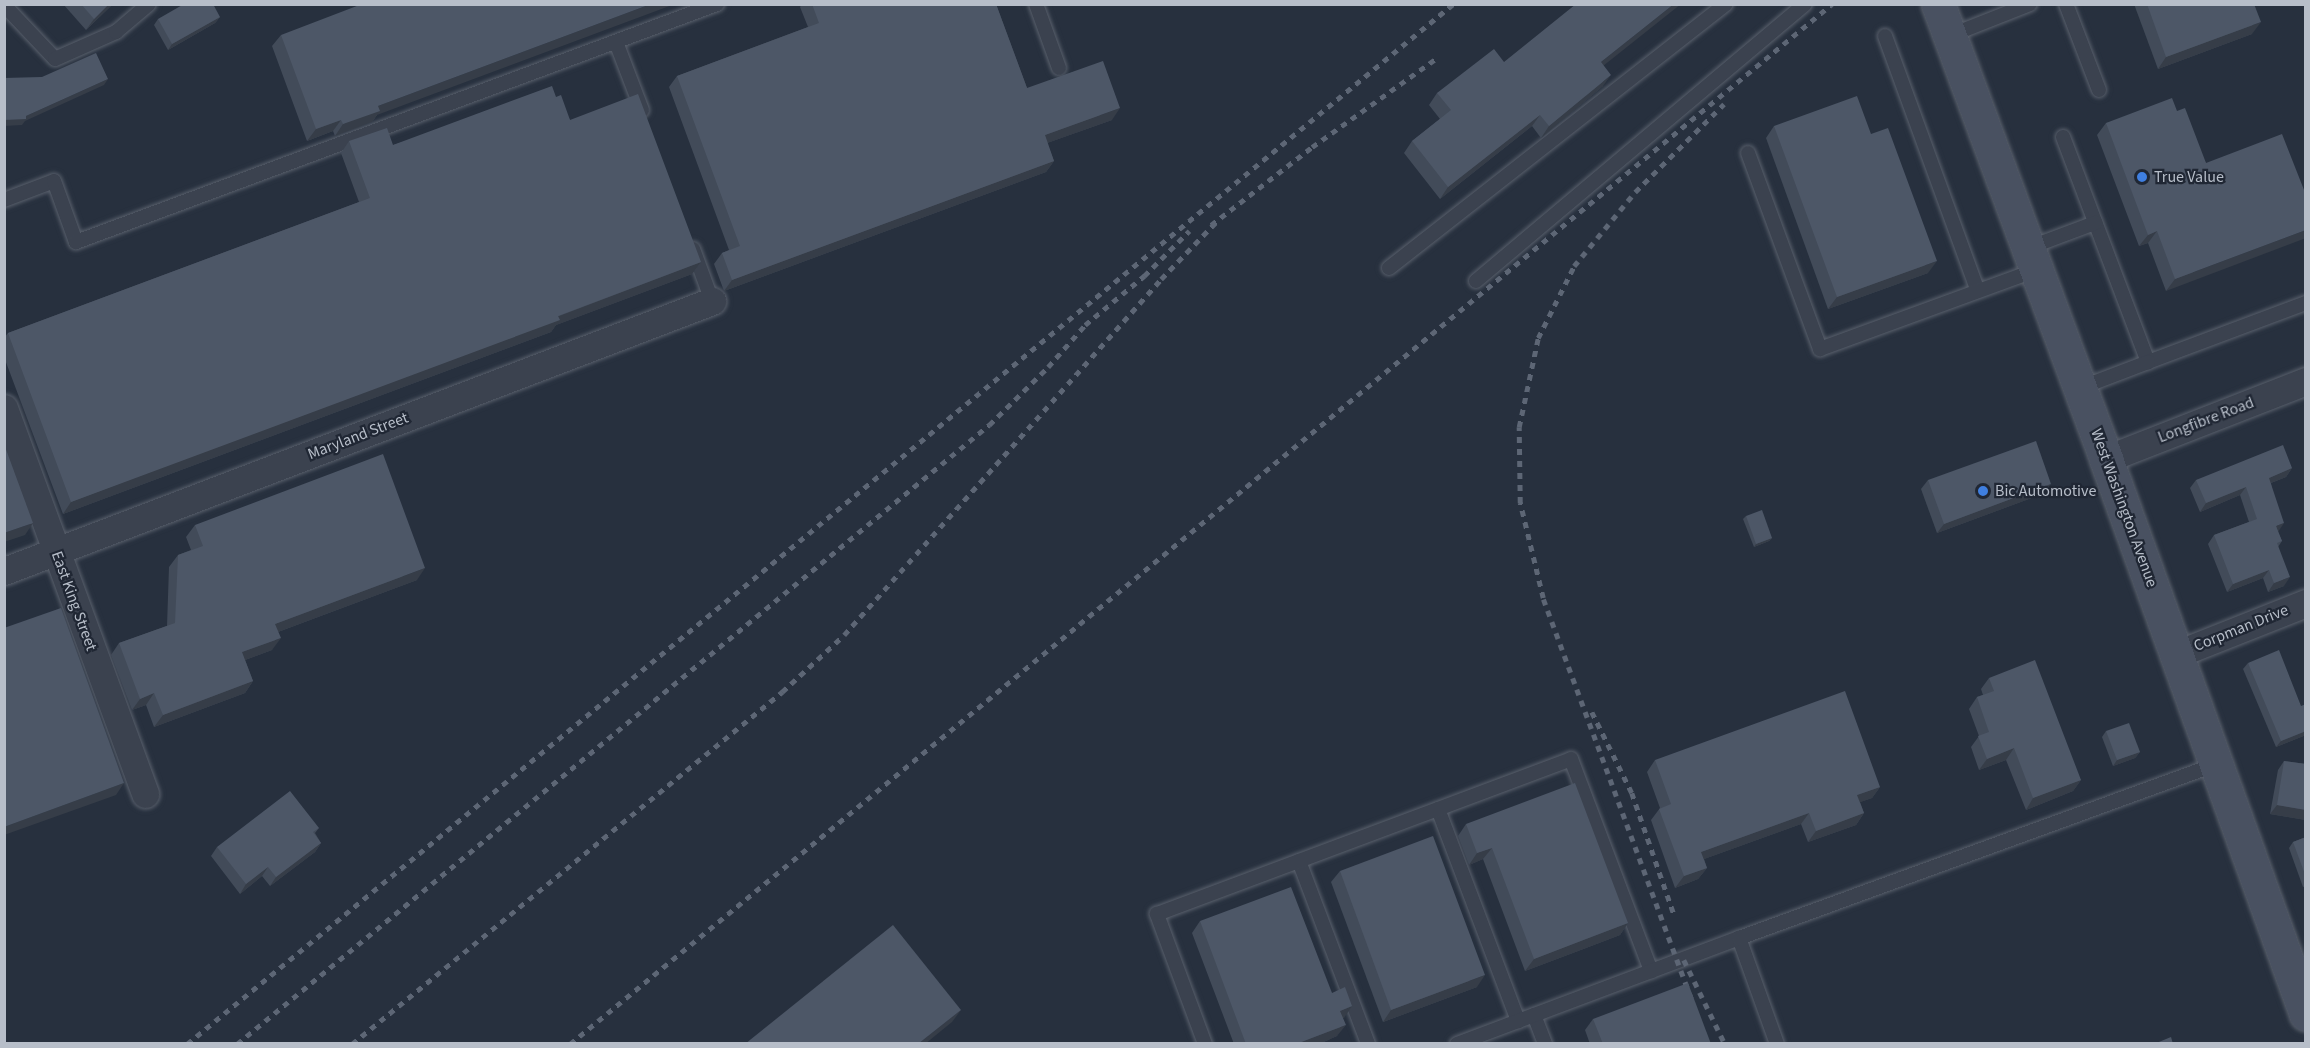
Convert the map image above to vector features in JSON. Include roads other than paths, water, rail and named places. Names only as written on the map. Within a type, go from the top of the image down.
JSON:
[{"type":"main road","name":"West Washington Avenue","points":[[1938,4],[2303,998]]},
{"type":"street","name":"Maryland Street","points":[[4,571],[712,301]]},
{"type":"street","name":"Longfibre Road","points":[[2106,459],[2306,381]]},
{"type":"street","name":"East King Street","points":[[4,408],[145,794]]},
{"type":"street","name":"Corpman Drive","points":[[2177,654],[2306,603]]},
{"type":"lane","points":[[4,5],[55,59],[116,32],[149,4]]},
{"type":"lane","points":[[4,200],[54,181],[76,242],[717,4]]},
{"type":"lane","points":[[1036,4],[1059,68]]},
{"type":"lane","points":[[1389,268],[1726,4]]},
{"type":"lane","points":[[1476,281],[1806,4]]},
{"type":"lane","points":[[1949,36],[2030,4]]},
{"type":"lane","points":[[2066,4],[2099,90]]},
{"type":"lane","points":[[1885,36],[1978,291]]},
{"type":"lane","points":[[616,42],[648,128]]},
{"type":"lane","points":[[2063,137],[2148,362]]},
{"type":"lane","points":[[1748,153],[1820,349],[1978,291],[2095,223]]},
{"type":"lane","points":[[688,236],[712,301]]},
{"type":"lane","points":[[2080,388],[2306,303]]},
{"type":"lane","points":[[1205,1044],[1157,914],[1571,759],[1651,971]]},
{"type":"lane","points":[[1457,1044],[1739,938],[2217,764]]},
{"type":"lane","points":[[1438,809],[1518,1021]]},
{"type":"lane","points":[[1299,861],[1368,1044]]},
{"type":"lane","points":[[1739,938],[1778,1044]]},
{"type":"lane","points":[[1534,1015],[1545,1044]]},
{"type":"railway","points":[[187,1044],[1453,4]]},
{"type":"railway","points":[[570,1044],[1832,4]]},
{"type":"railway","points":[[1211,225],[1312,147],[1438,57]]},
{"type":"railway","points":[[1691,999],[1543,598],[1520,503],[1519,427],[1538,338],[1574,266],[1635,192],[1724,104]]},
{"type":"railway","points":[[352,1044],[782,692],[844,635],[1161,279],[1218,220]]},
{"type":"railway","points":[[237,1044],[989,425],[1048,367],[1085,325],[1144,276],[1189,231]]},
{"type":"railway","points":[[1592,712],[1632,793],[1674,914]]},
{"type":"railway","points":[[1684,960],[1725,1044]]},
{"type":"place","name":"True Value","points":[[2142,177]]},
{"type":"place","name":"Bic Automotive","points":[[1983,491]]}]
